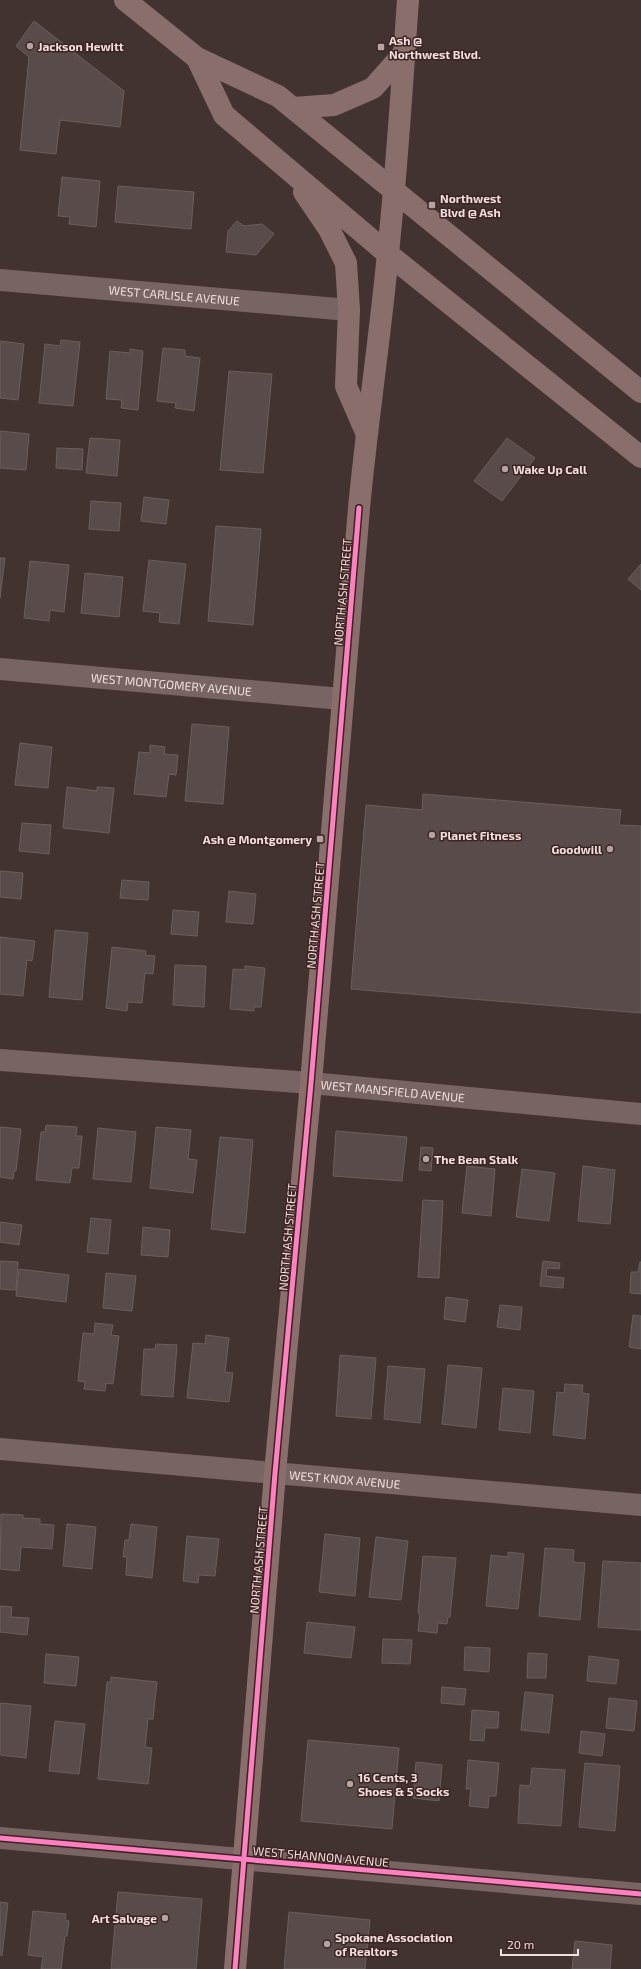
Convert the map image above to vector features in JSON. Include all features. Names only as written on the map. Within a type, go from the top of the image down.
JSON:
[{"type":"main road","points":[[125,0],[197,58],[278,96],[394,189],[641,392]]},
{"type":"main road","name":"NORTH ASH STREET","points":[[235,1969],[275,1472],[311,1083],[342,698],[366,432],[377,357],[388,254],[408,0]]},
{"type":"main road","points":[[293,108],[334,105],[374,88],[404,53]]},
{"type":"main road","points":[[197,58],[224,114],[388,254],[641,457]]},
{"type":"main road","points":[[289,169],[329,228],[346,263],[349,310],[346,386],[366,432]]},
{"type":"street","name":"WEST CARLISLE AVENUE","points":[[0,280],[349,310]]},
{"type":"street","name":"WEST MONTGOMERY AVENUE","points":[[0,669],[342,698]]},
{"type":"street","name":"WEST MANSFIELD AVENUE","points":[[0,1060],[311,1083],[641,1114]]},
{"type":"street","name":"WEST KNOX AVENUE","points":[[0,1449],[641,1505]]},
{"type":"street","name":"WEST SHANNON AVENUE","points":[[0,1838],[641,1894]]},
{"type":"building","points":[[34,21],[124,91],[120,127],[60,120],[56,154],[20,150],[29,57],[16,46]]},
{"type":"building","points":[[62,177],[100,181],[96,227],[69,224],[70,217],[58,216]]},
{"type":"building","points":[[118,186],[194,192],[191,229],[115,222]]},
{"type":"building","points":[[237,221],[244,226],[262,224],[274,234],[256,255],[226,252],[228,231]]},
{"type":"building","points":[[61,340],[80,342],[73,406],[39,403],[45,344],[60,346]]},
{"type":"building","points":[[0,341],[24,344],[18,400],[0,398]]},
{"type":"building","points":[[163,348],[185,350],[185,356],[200,358],[194,411],[175,408],[176,403],[157,401]]},
{"type":"building","points":[[130,349],[143,351],[138,410],[121,408],[122,400],[106,399],[110,351],[130,353]]},
{"type":"building","points":[[229,371],[272,374],[263,473],[220,470]]},
{"type":"building","points":[[0,431],[29,434],[26,470],[0,468]]},
{"type":"building","points":[[90,438],[120,440],[117,476],[86,473]]},
{"type":"building","name":"Wake Up Call","points":[[507,438],[535,458],[502,501],[474,481]]},
{"type":"building","points":[[57,448],[83,449],[82,470],[56,468]]},
{"type":"building","points":[[144,497],[169,500],[166,524],[141,521]]},
{"type":"building","points":[[91,501],[121,503],[119,531],[89,529]]},
{"type":"building","points":[[216,526],[261,529],[253,625],[208,621]]},
{"type":"building","points":[[0,558],[5,558],[0,598]]},
{"type":"building","points":[[149,560],[186,564],[179,624],[159,622],[160,613],[143,611]]},
{"type":"building","points":[[30,561],[69,565],[64,612],[50,610],[49,621],[24,618]]},
{"type":"building","points":[[641,564],[641,590],[628,579]]},
{"type":"building","points":[[85,573],[123,577],[119,617],[81,613]]},
{"type":"building","points":[[192,724],[229,727],[223,804],[185,801]]},
{"type":"building","points":[[20,743],[52,747],[48,788],[15,785]]},
{"type":"building","points":[[150,745],[165,747],[164,754],[178,755],[176,775],[169,774],[166,797],[134,794],[139,752],[150,753]]},
{"type":"building","points":[[67,787],[97,791],[97,787],[114,788],[109,833],[63,828]]},
{"type":"building","points":[[423,794],[621,810],[619,825],[641,826],[641,1013],[351,989],[366,805],[422,810]]},
{"type":"building","points":[[22,823],[51,825],[49,854],[19,851]]},
{"type":"building","points":[[0,871],[23,873],[21,899],[0,897]]},
{"type":"building","points":[[122,880],[149,882],[148,900],[120,898]]},
{"type":"building","points":[[229,891],[256,894],[253,924],[226,922]]},
{"type":"building","points":[[173,910],[199,912],[197,936],[171,934]]},
{"type":"building","points":[[55,930],[88,933],[82,1000],[49,997]]},
{"type":"building","points":[[0,937],[35,941],[32,961],[27,960],[23,996],[0,994]]},
{"type":"building","points":[[112,947],[146,951],[145,955],[155,956],[153,974],[145,973],[142,1003],[128,1002],[127,1011],[106,1008]]},
{"type":"building","points":[[175,965],[206,966],[204,1007],[173,1005]]},
{"type":"building","points":[[245,966],[265,968],[261,1007],[254,1007],[254,1011],[230,1009],[233,969],[245,970]]},
{"type":"building","points":[[46,1125],[77,1127],[76,1136],[82,1136],[79,1168],[72,1168],[70,1183],[36,1180],[41,1132],[45,1132]]},
{"type":"building","points":[[0,1127],[21,1129],[16,1171],[14,1171],[13,1179],[0,1177]]},
{"type":"building","points":[[156,1127],[191,1130],[188,1159],[197,1160],[193,1193],[150,1188]]},
{"type":"building","points":[[98,1128],[136,1132],[131,1182],[93,1179]]},
{"type":"building","points":[[336,1131],[407,1137],[402,1181],[333,1176]]},
{"type":"building","points":[[220,1137],[253,1140],[245,1233],[211,1229]]},
{"type":"building","name":"The Bean Stalk","points":[[421,1147],[433,1148],[431,1171],[419,1170]]},
{"type":"building","points":[[467,1166],[495,1169],[491,1216],[462,1213]]},
{"type":"building","points":[[583,1166],[615,1170],[610,1224],[578,1221]]},
{"type":"building","points":[[522,1169],[555,1173],[549,1221],[516,1217]]},
{"type":"building","points":[[423,1200],[443,1201],[439,1278],[418,1277]]},
{"type":"building","points":[[91,1218],[111,1220],[108,1254],[87,1252]]},
{"type":"building","points":[[0,1222],[22,1225],[19,1245],[0,1242]]},
{"type":"building","points":[[143,1227],[170,1230],[168,1257],[141,1255]]},
{"type":"building","points":[[0,1261],[18,1262],[16,1290],[0,1289]]},
{"type":"building","points":[[543,1261],[560,1263],[559,1269],[547,1268],[546,1276],[564,1278],[563,1288],[540,1286]]},
{"type":"building","points":[[640,1262],[641,1294],[630,1293],[631,1272],[638,1272]]},
{"type":"building","points":[[19,1269],[69,1275],[66,1302],[16,1296]]},
{"type":"building","points":[[106,1273],[136,1276],[132,1311],[103,1308]]},
{"type":"building","points":[[446,1297],[468,1300],[465,1322],[444,1319]]},
{"type":"building","points":[[500,1305],[522,1307],[520,1330],[497,1327]]},
{"type":"building","points":[[633,1315],[641,1316],[641,1349],[629,1347]]},
{"type":"building","points":[[95,1323],[113,1325],[111,1335],[119,1336],[113,1384],[106,1383],[105,1391],[84,1389],[85,1382],[78,1381],[83,1333],[94,1334]]},
{"type":"building","points":[[206,1335],[229,1338],[225,1372],[233,1373],[229,1402],[187,1398],[193,1343],[205,1344]]},
{"type":"building","points":[[156,1344],[177,1345],[173,1397],[141,1395],[144,1349],[155,1349]]},
{"type":"building","points":[[340,1355],[376,1358],[371,1419],[336,1416]]},
{"type":"building","points":[[448,1365],[482,1368],[476,1428],[442,1424]]},
{"type":"building","points":[[388,1366],[425,1369],[420,1423],[384,1419]]},
{"type":"building","points":[[565,1384],[583,1385],[582,1393],[589,1394],[585,1439],[553,1435],[557,1392],[564,1393]]},
{"type":"building","points":[[503,1388],[534,1391],[530,1433],[499,1430]]},
{"type":"building","points":[[1,1514],[23,1515],[23,1518],[40,1519],[40,1524],[54,1525],[52,1549],[21,1547],[19,1571],[0,1569]]},
{"type":"building","points":[[67,1524],[96,1527],[92,1569],[63,1566]]},
{"type":"building","points":[[131,1524],[157,1527],[152,1578],[126,1575],[127,1557],[123,1557],[125,1540],[129,1540]]},
{"type":"building","points":[[325,1534],[360,1538],[355,1596],[319,1592]]},
{"type":"building","points":[[187,1536],[219,1539],[215,1576],[199,1575],[198,1583],[183,1581]]},
{"type":"building","points":[[376,1537],[408,1541],[401,1600],[369,1597]]},
{"type":"building","points":[[545,1548],[574,1550],[573,1562],[585,1563],[580,1620],[539,1616]]},
{"type":"building","points":[[508,1552],[524,1554],[518,1609],[486,1606],[491,1555],[508,1557]]},
{"type":"building","points":[[423,1556],[456,1558],[450,1617],[448,1617],[447,1624],[438,1623],[437,1633],[418,1631]]},
{"type":"building","points":[[603,1561],[641,1563],[641,1630],[598,1627]]},
{"type":"building","points":[[0,1606],[12,1607],[11,1617],[29,1618],[27,1635],[0,1632]]},
{"type":"building","points":[[307,1622],[355,1627],[351,1658],[304,1653]]},
{"type":"building","points":[[383,1639],[412,1640],[410,1664],[382,1663]]},
{"type":"building","points":[[465,1647],[490,1648],[489,1672],[464,1670]]},
{"type":"building","points":[[528,1653],[547,1654],[546,1678],[527,1678]]},
{"type":"building","points":[[46,1654],[79,1657],[76,1686],[44,1683]]},
{"type":"building","points":[[589,1656],[619,1660],[616,1684],[587,1681]]},
{"type":"building","points":[[111,1677],[157,1682],[153,1719],[148,1719],[145,1747],[152,1748],[148,1784],[98,1779],[107,1682],[111,1682]]},
{"type":"building","points":[[442,1687],[466,1689],[464,1705],[441,1703]]},
{"type":"building","points":[[525,1692],[553,1695],[549,1733],[521,1730]]},
{"type":"building","points":[[609,1698],[637,1701],[634,1731],[606,1728]]},
{"type":"building","points":[[0,1703],[31,1706],[26,1758],[0,1755]]},
{"type":"building","points":[[472,1710],[499,1712],[498,1728],[485,1728],[484,1741],[470,1740]]},
{"type":"building","points":[[55,1721],[85,1724],[79,1774],[49,1771]]},
{"type":"building","points":[[581,1731],[605,1734],[602,1756],[579,1753]]},
{"type":"building","name":"16 Cents, 3 Shoes & 5 Socks","points":[[308,1740],[399,1748],[392,1829],[301,1821]]},
{"type":"building","points":[[468,1760],[499,1763],[496,1796],[489,1796],[488,1808],[469,1806],[471,1789],[466,1789]]},
{"type":"building","points":[[416,1762],[442,1765],[439,1801],[413,1798]]},
{"type":"building","points":[[585,1763],[620,1766],[615,1831],[579,1827]]},
{"type":"building","points":[[532,1768],[565,1770],[561,1826],[518,1823],[520,1785],[530,1786]]},
{"type":"building","points":[[118,1892],[202,1899],[196,1969],[111,1969]]},
{"type":"building","points":[[0,1902],[8,1903],[2,1956],[0,1955]]},
{"type":"building","points":[[33,1911],[66,1914],[65,1920],[69,1921],[67,1936],[65,1936],[61,1969],[41,1969],[43,1957],[28,1955]]},
{"type":"building","name":"Spokane Association of Realtors","points":[[289,1912],[370,1920],[365,1969],[284,1969]]},
{"type":"building","points":[[575,1941],[612,1945],[610,1969],[572,1969]]},
{"type":"cycle path","points":[[235,1969],[275,1473],[311,1083],[359,508]]},
{"type":"cycle path","points":[[0,1838],[641,1894]]},
{"type":"place","name":"Jackson Hewitt","points":[[30,46]]},
{"type":"place","name":"Ash @ Northwest Blvd.","points":[[381,47]]},
{"type":"place","name":"Northwest Blvd @ Ash","points":[[432,205]]},
{"type":"place","name":"Wake Up Call","points":[[505,469]]},
{"type":"place","name":"Planet Fitness","points":[[432,835]]},
{"type":"place","name":"Ash @ Montgomery","points":[[320,839]]},
{"type":"place","name":"Goodwill","points":[[610,849]]},
{"type":"place","name":"The Bean Stalk","points":[[426,1159]]},
{"type":"place","name":"16 Cents, 3 Shoes & 5 Socks","points":[[350,1784]]},
{"type":"place","name":"Art Salvage","points":[[165,1918]]},
{"type":"place","name":"Spokane Association of Realtors","points":[[327,1944]]}]
